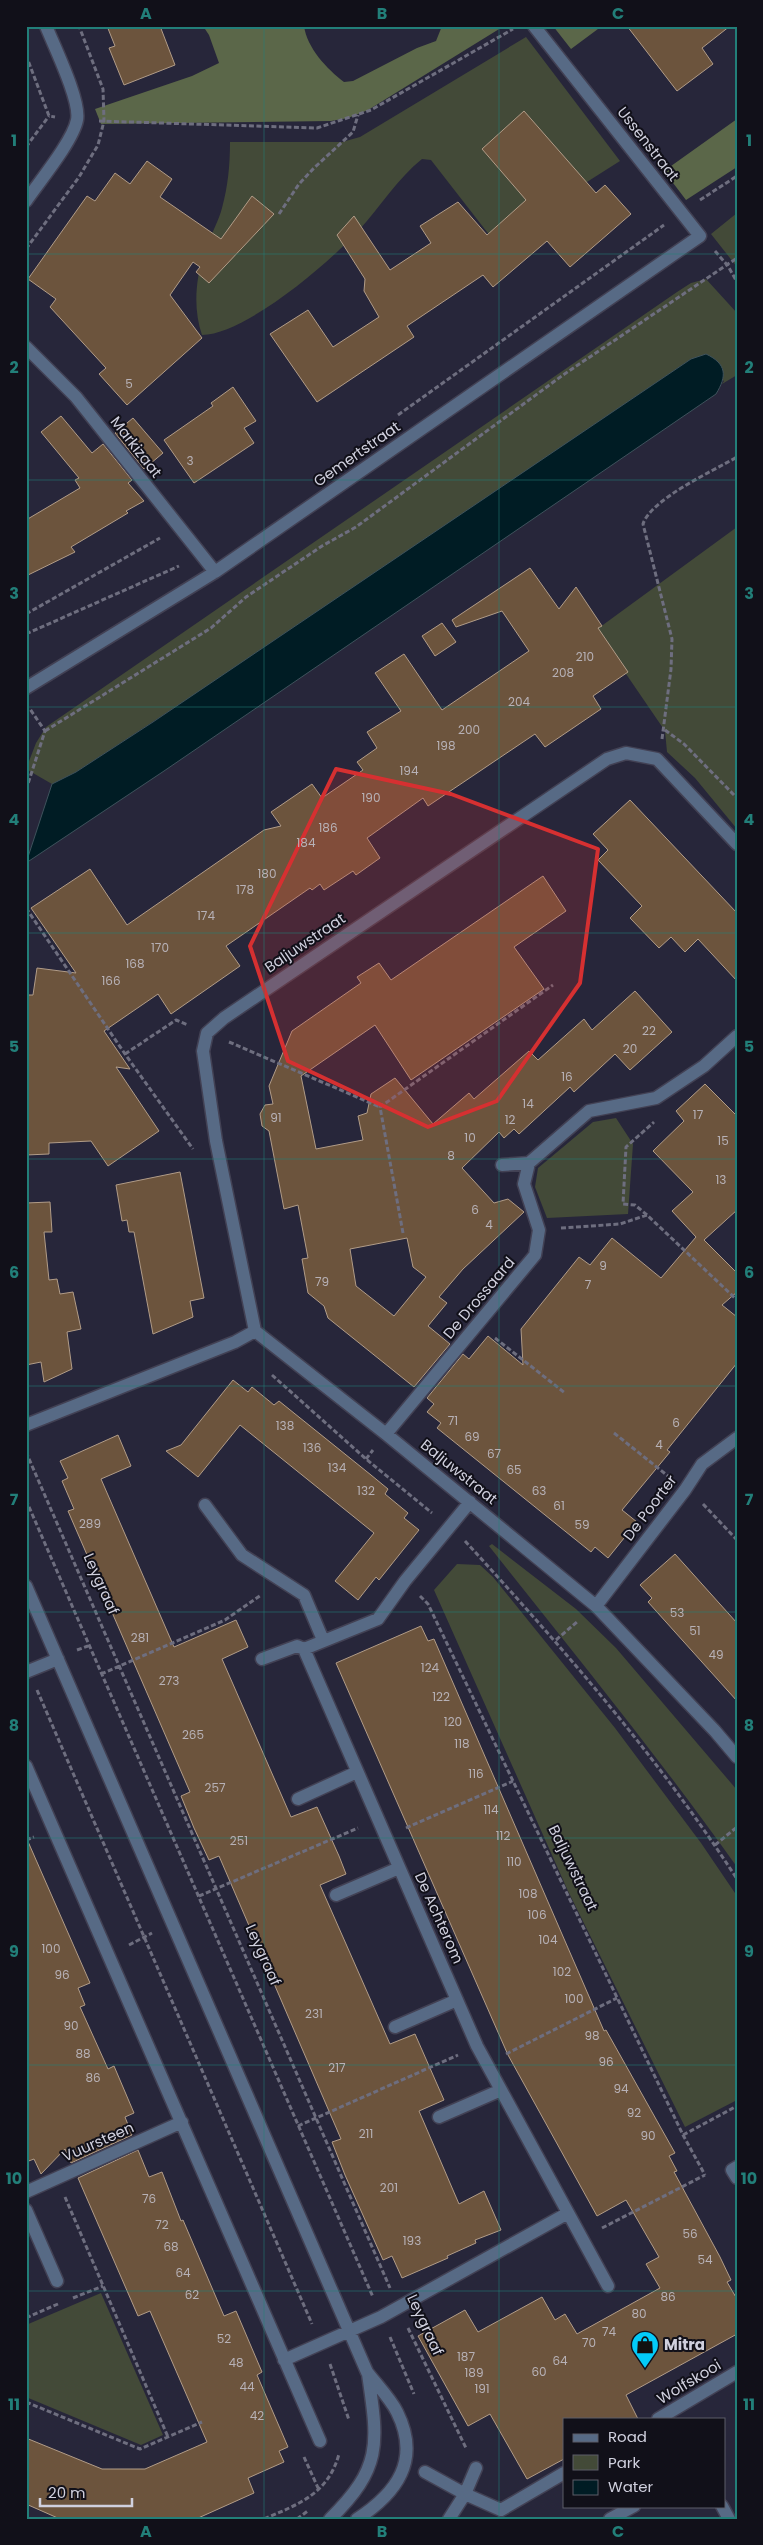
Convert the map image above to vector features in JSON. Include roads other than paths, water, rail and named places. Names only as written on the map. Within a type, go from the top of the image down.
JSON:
[{"type":"street","points":[[26,201],[68,140],[77,120],[75,100],[46,26]]},
{"type":"street","name":"Ussenstraat","points":[[534,26],[700,236]]},
{"type":"street","name":"Gemertstraat","points":[[26,688],[215,572],[700,236]]},
{"type":"street","name":"Markizaat","points":[[26,347],[76,397],[215,572]]},
{"type":"street","name":"Baljuwstraat","points":[[737,844],[657,759],[626,754],[606,759],[224,1018],[208,1033],[203,1051],[216,1140],[254,1331],[386,1434],[596,1606],[737,1757]]},
{"type":"street","points":[[502,1165],[529,1163],[589,1111],[656,1098],[704,1066],[737,1036]]},
{"type":"street","name":"De Drossaard","points":[[386,1434],[535,1254],[539,1230],[524,1184],[529,1163]]},
{"type":"street","points":[[26,1425],[235,1342],[254,1331]]},
{"type":"street","name":"De Poorter","points":[[596,1606],[686,1489],[702,1464],[737,1438]]},
{"type":"street","points":[[262,1659],[297,1646],[304,1649],[378,1619],[405,1581],[470,1502]]},
{"type":"street","points":[[205,1505],[242,1555],[304,1595],[323,1640]]},
{"type":"street","points":[[26,1586],[367,2372],[397,2412],[406,2436],[404,2466],[395,2488],[376,2506],[357,2519]]},
{"type":"street","name":"De Achterom","points":[[304,1649],[477,2046],[608,2286]]},
{"type":"street","points":[[28,1672],[58,1658]]},
{"type":"street","points":[[26,1766],[320,2441]]},
{"type":"street","points":[[298,1799],[357,1772]]},
{"type":"street","points":[[336,1895],[399,1868]]},
{"type":"street","points":[[395,2027],[456,2000]]},
{"type":"street","points":[[439,2117],[501,2090]]},
{"type":"street","name":"Vuursteen","points":[[26,2192],[182,2122]]},
{"type":"street","points":[[26,2210],[58,2281]]},
{"type":"street","points":[[284,2360],[381,2317],[568,2213]]},
{"type":"street","points":[[330,2519],[356,2491],[374,2457],[375,2434],[367,2372]]},
{"type":"street","name":"Wolfskooi","points":[[660,2418],[737,2372]]},
{"type":"street","points":[[449,2519],[465,2494],[476,2468]]},
{"type":"street","points":[[425,2472],[465,2494],[501,2510],[563,2474]]},
{"type":"street","points":[[610,2519],[630,2508]]},
{"type":"water","points":[[706,354],[718,362],[723,371],[722,382],[716,394],[26,863],[52,784],[76,772],[153,722],[691,359]]},
{"type":"place","name":"Mitra","points":[[645,2369]]}]
